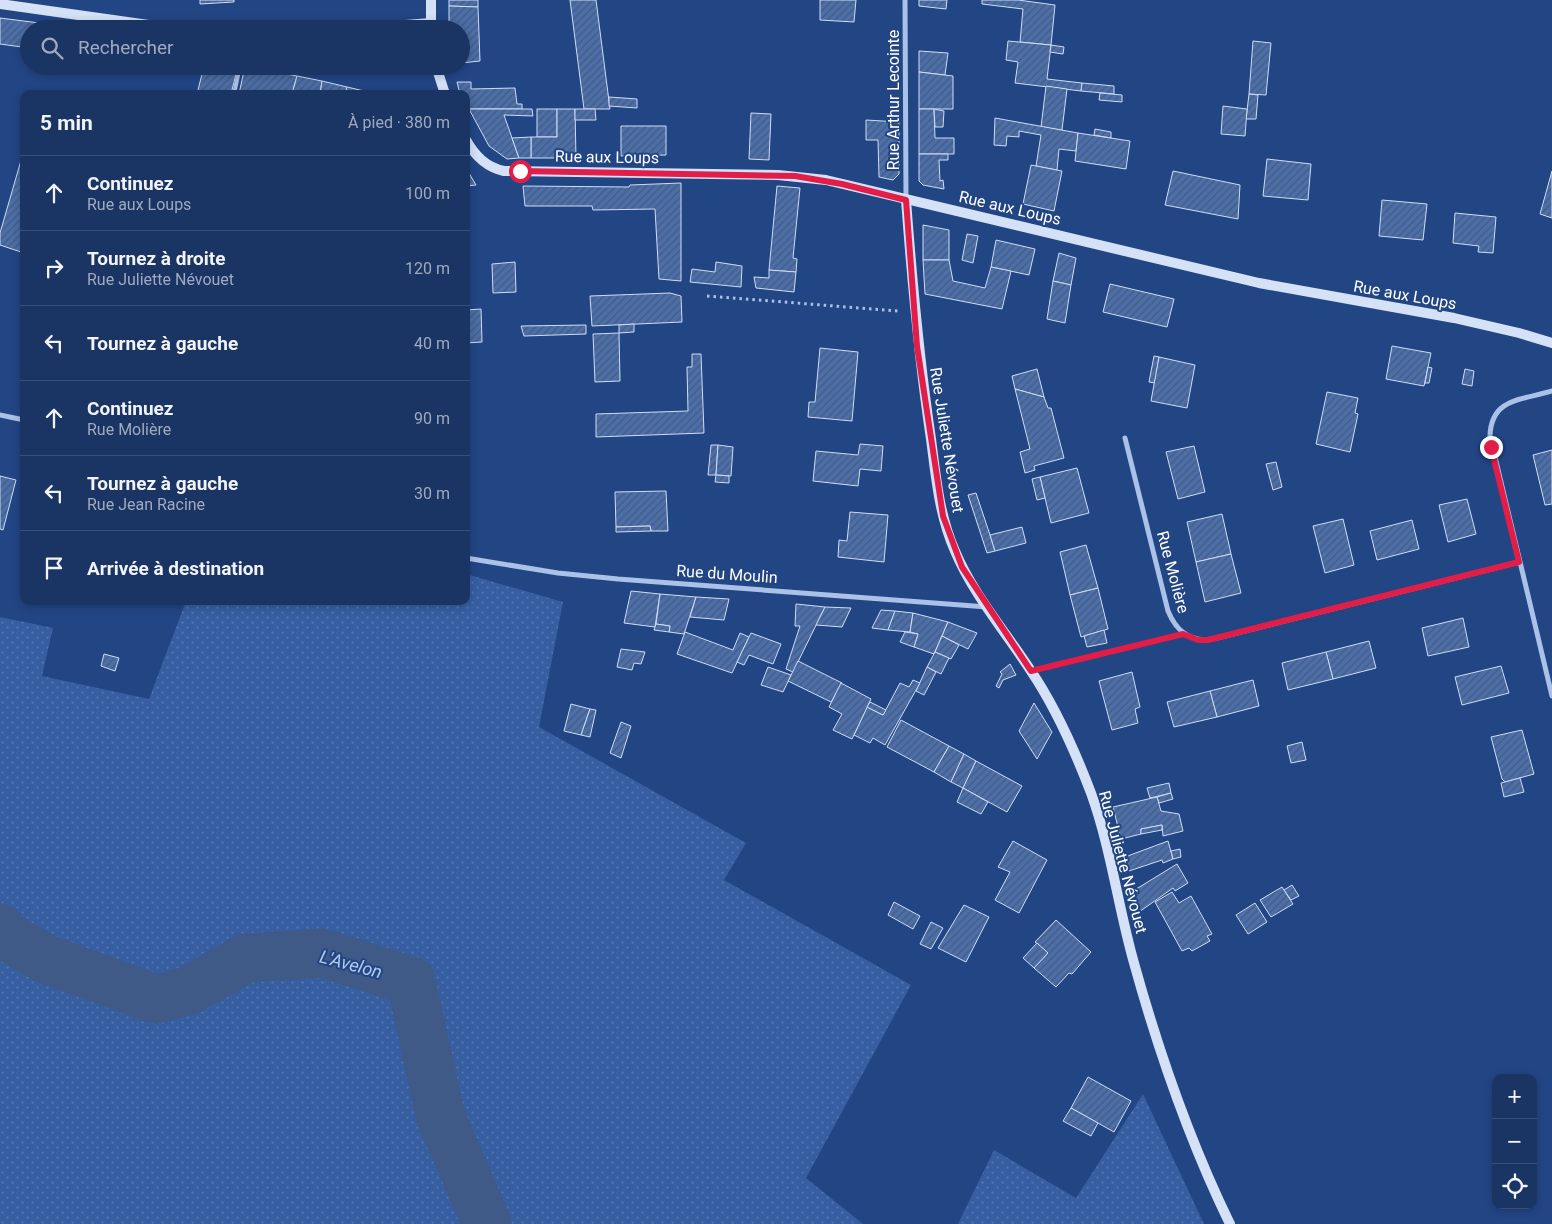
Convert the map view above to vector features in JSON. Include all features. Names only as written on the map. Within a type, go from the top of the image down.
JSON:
[{"type":"street","points":[[431,0],[431,20]]},
{"type":"street","name":"Rue Arthur Lecointe","points":[[905,0],[906,200]]},
{"type":"street","points":[[0,4],[113,20]]},
{"type":"street","points":[[438,75],[443,90]]},
{"type":"street","name":"Rue aux Loups","points":[[470,145],[484,163],[504,170],[795,176],[842,184],[1259,283],[1454,318],[1519,333],[1552,343]]},
{"type":"street","name":"Rue Juliette Névouet","points":[[906,200],[914,312],[921,373],[943,516],[962,567],[1031,671],[1069,740],[1092,795],[1134,962],[1159,1048],[1194,1148],[1230,1224]]},
{"type":"street","points":[[1552,391],[1505,404],[1498,411],[1490,426],[1491,447],[1552,696]]},
{"type":"street","points":[[0,415],[20,419]]},
{"type":"street","name":"Rue Molière","points":[[1125,438],[1168,611],[1172,621],[1183,634],[1198,640],[1208,640],[1519,562]]},
{"type":"street","name":"Rue du Moulin","points":[[470,559],[558,573],[618,579],[987,607]]},
{"type":"lane","points":[[235,90],[238,75]]},
{"type":"path","points":[[707,296],[914,312]]},
{"type":"path","points":[[1031,671],[1183,634]]},
{"type":"shaded area","points":[[470,575],[563,602],[539,727],[746,843],[724,880],[911,985],[806,1178],[863,1224],[0,1224],[0,617],[53,628],[42,676],[149,699],[184,605],[470,605]]},
{"type":"shaded area","points":[[1143,1094],[1204,1224],[958,1224],[994,1150],[1076,1198]]},
{"type":"building","points":[[200,0],[234,0],[234,2],[200,4]]},
{"type":"building","points":[[449,0],[478,0],[478,7],[449,6]]},
{"type":"building","points":[[570,0],[596,0],[610,109],[584,109]]},
{"type":"building","points":[[820,0],[856,0],[854,22],[820,20]]},
{"type":"building","points":[[919,0],[947,0],[946,9],[919,6]]},
{"type":"building","points":[[982,0],[1018,0],[1055,5],[1051,45],[1020,42],[1023,9],[982,4]]},
{"type":"building","points":[[449,6],[478,7],[480,61],[470,62],[470,20],[449,20]]},
{"type":"building","points":[[0,18],[20,21],[20,47],[0,44]]},
{"type":"building","points":[[1008,41],[1051,45],[1047,79],[1082,83],[1081,91],[1015,83],[1018,62],[1006,60]]},
{"type":"building","points":[[1253,41],[1271,43],[1266,95],[1249,94]]},
{"type":"building","points":[[1051,45],[1064,47],[1063,54],[1050,52]]},
{"type":"building","points":[[919,51],[948,53],[945,75],[919,72]]},
{"type":"building","points":[[919,72],[953,76],[953,109],[919,109]]},
{"type":"building","points":[[202,75],[236,75],[232,90],[198,90]]},
{"type":"building","points":[[243,75],[297,76],[293,90],[240,90]]},
{"type":"building","points":[[297,76],[322,81],[321,90],[293,90]]},
{"type":"building","points":[[322,81],[347,87],[346,90],[321,90]]},
{"type":"building","points":[[457,82],[471,82],[471,89],[515,88],[517,104],[522,104],[522,109],[470,109],[470,90],[459,90]]},
{"type":"building","points":[[1082,83],[1114,86],[1114,94],[1081,91]]},
{"type":"building","points":[[1046,86],[1067,89],[1062,130],[1041,127]]},
{"type":"building","points":[[347,87],[360,90],[346,90]]},
{"type":"building","points":[[1100,93],[1122,95],[1122,102],[1099,100]]},
{"type":"building","points":[[1249,94],[1258,95],[1256,119],[1246,119]]},
{"type":"building","points":[[609,97],[637,99],[637,108],[609,106]]},
{"type":"building","points":[[1223,106],[1247,109],[1245,136],[1221,134]]},
{"type":"building","points":[[470,109],[532,109],[533,116],[504,115],[519,158],[507,159],[489,146]]},
{"type":"building","points":[[537,109],[557,109],[557,137],[537,137]]},
{"type":"building","points":[[557,109],[575,109],[576,158],[531,158],[531,137],[557,137]]},
{"type":"building","points":[[575,109],[595,109],[596,120],[575,120]]},
{"type":"building","points":[[919,109],[934,109],[935,138],[954,138],[954,154],[919,154]]},
{"type":"building","points":[[934,109],[944,111],[943,127],[935,127]]},
{"type":"building","points":[[751,113],[771,114],[769,160],[749,159]]},
{"type":"building","points":[[995,118],[1078,133],[1076,151],[1059,149],[1057,170],[1036,166],[1041,135],[1019,131],[1019,137],[1007,136],[1006,146],[994,145]]},
{"type":"building","points":[[866,120],[899,122],[899,174],[893,180],[879,177],[878,140],[866,140]]},
{"type":"building","points":[[621,126],[666,126],[666,155],[621,156]]},
{"type":"building","points":[[1095,129],[1111,132],[1111,138],[1094,135]]},
{"type":"building","points":[[1078,133],[1130,141],[1126,169],[1075,161]]},
{"type":"building","points":[[531,137],[531,158],[519,158],[512,138]]},
{"type":"building","points":[[919,154],[948,154],[948,160],[939,160],[940,181],[943,180],[944,189],[923,185],[919,181]]},
{"type":"building","points":[[1267,159],[1311,164],[1308,200],[1263,196]]},
{"type":"building","points":[[20,164],[20,252],[0,245],[0,233]]},
{"type":"building","points":[[1031,165],[1062,171],[1054,211],[1023,204]]},
{"type":"building","points":[[1173,171],[1240,185],[1238,219],[1165,205]]},
{"type":"building","points":[[1552,171],[1552,218],[1540,214]]},
{"type":"building","points":[[470,175],[476,185],[470,186]]},
{"type":"building","points":[[681,183],[681,281],[659,279],[655,209],[593,210],[592,206],[525,206],[523,186],[629,187],[630,185]]},
{"type":"building","points":[[777,186],[800,188],[793,258],[797,259],[796,272],[769,270]]},
{"type":"building","points":[[1382,200],[1427,204],[1423,240],[1379,236]]},
{"type":"building","points":[[1455,213],[1496,217],[1493,253],[1478,252],[1479,246],[1453,243]]},
{"type":"building","points":[[923,225],[949,230],[949,260],[923,260]]},
{"type":"building","points":[[967,234],[978,236],[973,263],[962,260]]},
{"type":"building","points":[[996,240],[1035,249],[1029,275],[991,267]]},
{"type":"building","points":[[1059,253],[1076,258],[1071,285],[1053,281]]},
{"type":"building","points":[[923,260],[949,260],[953,281],[985,288],[991,267],[1011,271],[1002,309],[925,294]]},
{"type":"building","points":[[515,262],[516,292],[493,293],[492,264]]},
{"type":"building","points":[[716,262],[742,266],[741,287],[690,282],[692,269],[715,272]]},
{"type":"building","points":[[769,270],[796,272],[794,292],[756,288],[754,277],[769,278]]},
{"type":"building","points":[[1053,281],[1071,285],[1065,323],[1047,319]]},
{"type":"building","points":[[1110,284],[1174,299],[1167,327],[1103,312]]},
{"type":"building","points":[[670,293],[681,296],[682,322],[592,326],[590,296]]},
{"type":"building","points":[[481,309],[482,342],[470,343],[470,310]]},
{"type":"building","points":[[634,324],[634,332],[619,333],[619,325]]},
{"type":"building","points":[[586,325],[586,334],[524,336],[521,326]]},
{"type":"building","points":[[619,333],[620,381],[595,382],[593,334]]},
{"type":"building","points":[[1392,346],[1431,353],[1424,386],[1386,379]]},
{"type":"building","points":[[820,348],[858,352],[852,421],[808,417],[809,402],[815,402]]},
{"type":"building","points":[[692,354],[701,354],[704,433],[596,437],[596,414],[688,411],[687,367],[692,367]]},
{"type":"building","points":[[1154,356],[1159,357],[1155,383],[1149,382]]},
{"type":"building","points":[[1159,357],[1195,365],[1187,408],[1151,401]]},
{"type":"building","points":[[1428,367],[1432,368],[1429,383],[1425,383]]},
{"type":"building","points":[[1037,369],[1044,397],[1015,389],[1012,376]]},
{"type":"building","points":[[1465,369],[1474,371],[1472,386],[1462,384]]},
{"type":"building","points":[[1015,389],[1044,397],[1048,408],[1051,408],[1064,458],[1034,466],[1035,470],[1025,473],[1020,452],[1030,449]]},
{"type":"building","points":[[1327,392],[1358,398],[1355,413],[1358,414],[1350,452],[1316,444]]},
{"type":"building","points":[[860,444],[883,446],[881,471],[860,469],[858,486],[813,481],[816,451],[858,455]]},
{"type":"building","points":[[711,445],[718,445],[716,475],[708,475]]},
{"type":"building","points":[[718,445],[733,447],[731,476],[716,475]]},
{"type":"building","points":[[1194,446],[1205,492],[1178,499],[1166,452]]},
{"type":"building","points":[[1552,450],[1552,504],[1545,505],[1533,455]]},
{"type":"building","points":[[1276,462],[1282,487],[1273,490],[1266,464]]},
{"type":"building","points":[[1077,468],[1089,513],[1051,523],[1040,477]]},
{"type":"building","points":[[716,475],[729,476],[729,483],[715,482]]},
{"type":"building","points":[[0,476],[16,480],[3,530],[0,529]]},
{"type":"building","points":[[1040,477],[1045,498],[1037,500],[1032,479]]},
{"type":"building","points":[[666,491],[668,531],[651,531],[650,526],[616,527],[615,492]]},
{"type":"building","points":[[976,493],[995,551],[987,553],[968,495]]},
{"type":"building","points":[[1467,499],[1476,534],[1448,542],[1439,505]]},
{"type":"building","points":[[850,512],[888,515],[884,562],[838,557],[839,540],[847,541]]},
{"type":"building","points":[[1222,514],[1231,554],[1196,562],[1187,522]]},
{"type":"building","points":[[1343,519],[1354,565],[1325,573],[1313,526]]},
{"type":"building","points":[[1412,520],[1419,549],[1377,560],[1370,531]]},
{"type":"building","points":[[650,526],[651,531],[616,532],[616,527]]},
{"type":"building","points":[[1022,527],[1026,543],[995,551],[990,535]]},
{"type":"building","points":[[1086,545],[1098,588],[1070,595],[1060,552]]},
{"type":"building","points":[[1231,554],[1241,593],[1205,602],[1196,562]]},
{"type":"building","points":[[1098,588],[1108,629],[1081,637],[1070,595]]},
{"type":"building","points":[[631,591],[660,594],[655,627],[624,623]]},
{"type":"building","points":[[660,594],[696,597],[684,634],[669,632],[670,626],[656,624]]},
{"type":"building","points":[[696,597],[729,599],[724,620],[690,617]]},
{"type":"building","points":[[796,604],[825,607],[793,672],[786,669],[800,626],[795,626]]},
{"type":"building","points":[[825,607],[851,608],[842,627],[816,625]]},
{"type":"building","points":[[881,610],[895,611],[888,630],[872,628]]},
{"type":"building","points":[[895,611],[913,613],[910,632],[888,630]]},
{"type":"building","points":[[913,613],[948,622],[934,654],[914,647],[918,634],[910,632]]},
{"type":"building","points":[[1463,618],[1469,647],[1428,656],[1422,628]]},
{"type":"building","points":[[948,622],[977,633],[968,649],[942,636]]},
{"type":"building","points":[[656,624],[670,626],[669,632],[654,630]]},
{"type":"building","points":[[1104,630],[1107,643],[1087,647],[1084,636]]},
{"type":"building","points":[[685,632],[733,650],[740,633],[749,637],[732,673],[677,654]]},
{"type":"building","points":[[905,632],[918,634],[914,647],[900,642]]},
{"type":"building","points":[[751,633],[781,644],[773,664],[749,655],[744,665],[737,662]]},
{"type":"building","points":[[942,636],[959,645],[951,659],[935,652]]},
{"type":"building","points":[[1369,641],[1376,668],[1333,679],[1326,652]]},
{"type":"building","points":[[621,649],[645,652],[641,664],[634,663],[632,670],[617,667]]},
{"type":"building","points":[[935,652],[949,658],[941,674],[927,667]]},
{"type":"building","points":[[1326,652],[1333,679],[1288,690],[1282,663]]},
{"type":"building","points":[[104,654],[119,658],[115,671],[101,666]]},
{"type":"building","points":[[798,661],[842,683],[831,702],[788,681]]},
{"type":"building","points":[[1010,664],[1016,675],[1003,680],[999,688],[996,686],[1002,674],[1000,672]]},
{"type":"building","points":[[1501,666],[1509,693],[1462,705],[1455,677]]},
{"type":"building","points":[[768,667],[791,675],[783,692],[761,685]]},
{"type":"building","points":[[927,667],[936,672],[924,695],[916,691]]},
{"type":"building","points":[[1132,672],[1140,707],[1135,709],[1138,723],[1112,730],[1099,681]]},
{"type":"building","points":[[913,680],[920,683],[885,745],[873,738],[870,743],[854,735],[867,707],[883,715],[900,683],[909,687]]},
{"type":"building","points":[[1253,680],[1259,706],[1217,717],[1210,691]]},
{"type":"building","points":[[841,683],[871,699],[852,739],[833,730],[842,714],[829,707]]},
{"type":"building","points":[[1210,691],[1217,717],[1174,727],[1167,702]]},
{"type":"building","points":[[870,702],[886,710],[883,715],[867,707]]},
{"type":"building","points":[[1034,703],[1052,732],[1037,759],[1019,731]]},
{"type":"building","points":[[571,704],[590,709],[581,735],[564,731]]},
{"type":"building","points":[[590,709],[596,710],[590,737],[581,735]]},
{"type":"building","points":[[901,720],[949,746],[934,772],[887,747]]},
{"type":"building","points":[[621,722],[631,726],[621,758],[610,753]]},
{"type":"building","points":[[1522,730],[1534,774],[1505,782],[1502,779],[1491,737]]},
{"type":"building","points":[[1302,742],[1306,760],[1291,763],[1287,746]]},
{"type":"building","points":[[949,746],[964,754],[951,782],[934,772]]},
{"type":"building","points":[[964,754],[976,761],[963,788],[951,782]]},
{"type":"building","points":[[976,761],[1022,786],[1007,812],[963,788]]},
{"type":"building","points":[[1520,778],[1524,792],[1504,797],[1501,783]]},
{"type":"building","points":[[1169,783],[1171,793],[1150,798],[1147,788]]},
{"type":"building","points":[[963,788],[988,802],[981,814],[957,802]]},
{"type":"building","points":[[1171,793],[1173,799],[1159,803],[1157,797]]},
{"type":"building","points":[[1157,797],[1161,811],[1179,814],[1183,831],[1163,836],[1162,825],[1141,829],[1141,834],[1121,839],[1113,807]]},
{"type":"building","points":[[1162,825],[1162,830],[1141,834],[1141,829]]},
{"type":"building","points":[[1013,841],[1047,860],[1019,913],[995,900],[1010,872],[998,867]]},
{"type":"building","points":[[1168,841],[1173,859],[1163,863],[1162,860],[1129,871],[1125,857]]},
{"type":"building","points":[[1180,849],[1181,857],[1173,859],[1171,851]]},
{"type":"building","points":[[1177,864],[1188,883],[1175,891],[1173,888],[1139,912],[1133,891]]},
{"type":"building","points":[[1292,885],[1299,896],[1291,900],[1284,890]]},
{"type":"building","points":[[1282,887],[1293,904],[1271,917],[1260,900]]},
{"type":"building","points":[[1172,892],[1179,903],[1191,896],[1212,934],[1207,936],[1210,941],[1192,951],[1189,948],[1182,951],[1155,902]]},
{"type":"building","points":[[894,902],[920,916],[913,929],[888,915]]},
{"type":"building","points":[[1255,903],[1267,922],[1248,934],[1236,915]]},
{"type":"building","points":[[964,905],[989,917],[966,962],[938,948]]},
{"type":"building","points":[[1056,920],[1091,952],[1072,974],[1069,973],[1056,987],[1034,968],[1048,953],[1035,942]]},
{"type":"building","points":[[931,922],[943,928],[931,949],[920,944]]},
{"type":"building","points":[[1037,943],[1048,953],[1034,968],[1023,958]]},
{"type":"building","points":[[1088,1077],[1131,1101],[1114,1132],[1071,1108]]},
{"type":"building","points":[[1071,1108],[1098,1123],[1091,1136],[1063,1121]]},
{"type":"waterway","name":"L'Avelon","points":[[0,928],[8,937],[46,959],[155,999],[188,991],[246,958],[323,953],[411,981],[440,1115],[487,1224]]},
{"type":"route","points":[[520,171],[795,176],[842,184],[906,200],[917,346],[943,516],[962,567],[1031,671],[1183,634],[1198,640],[1208,640],[1519,562],[1491,447]]}]
